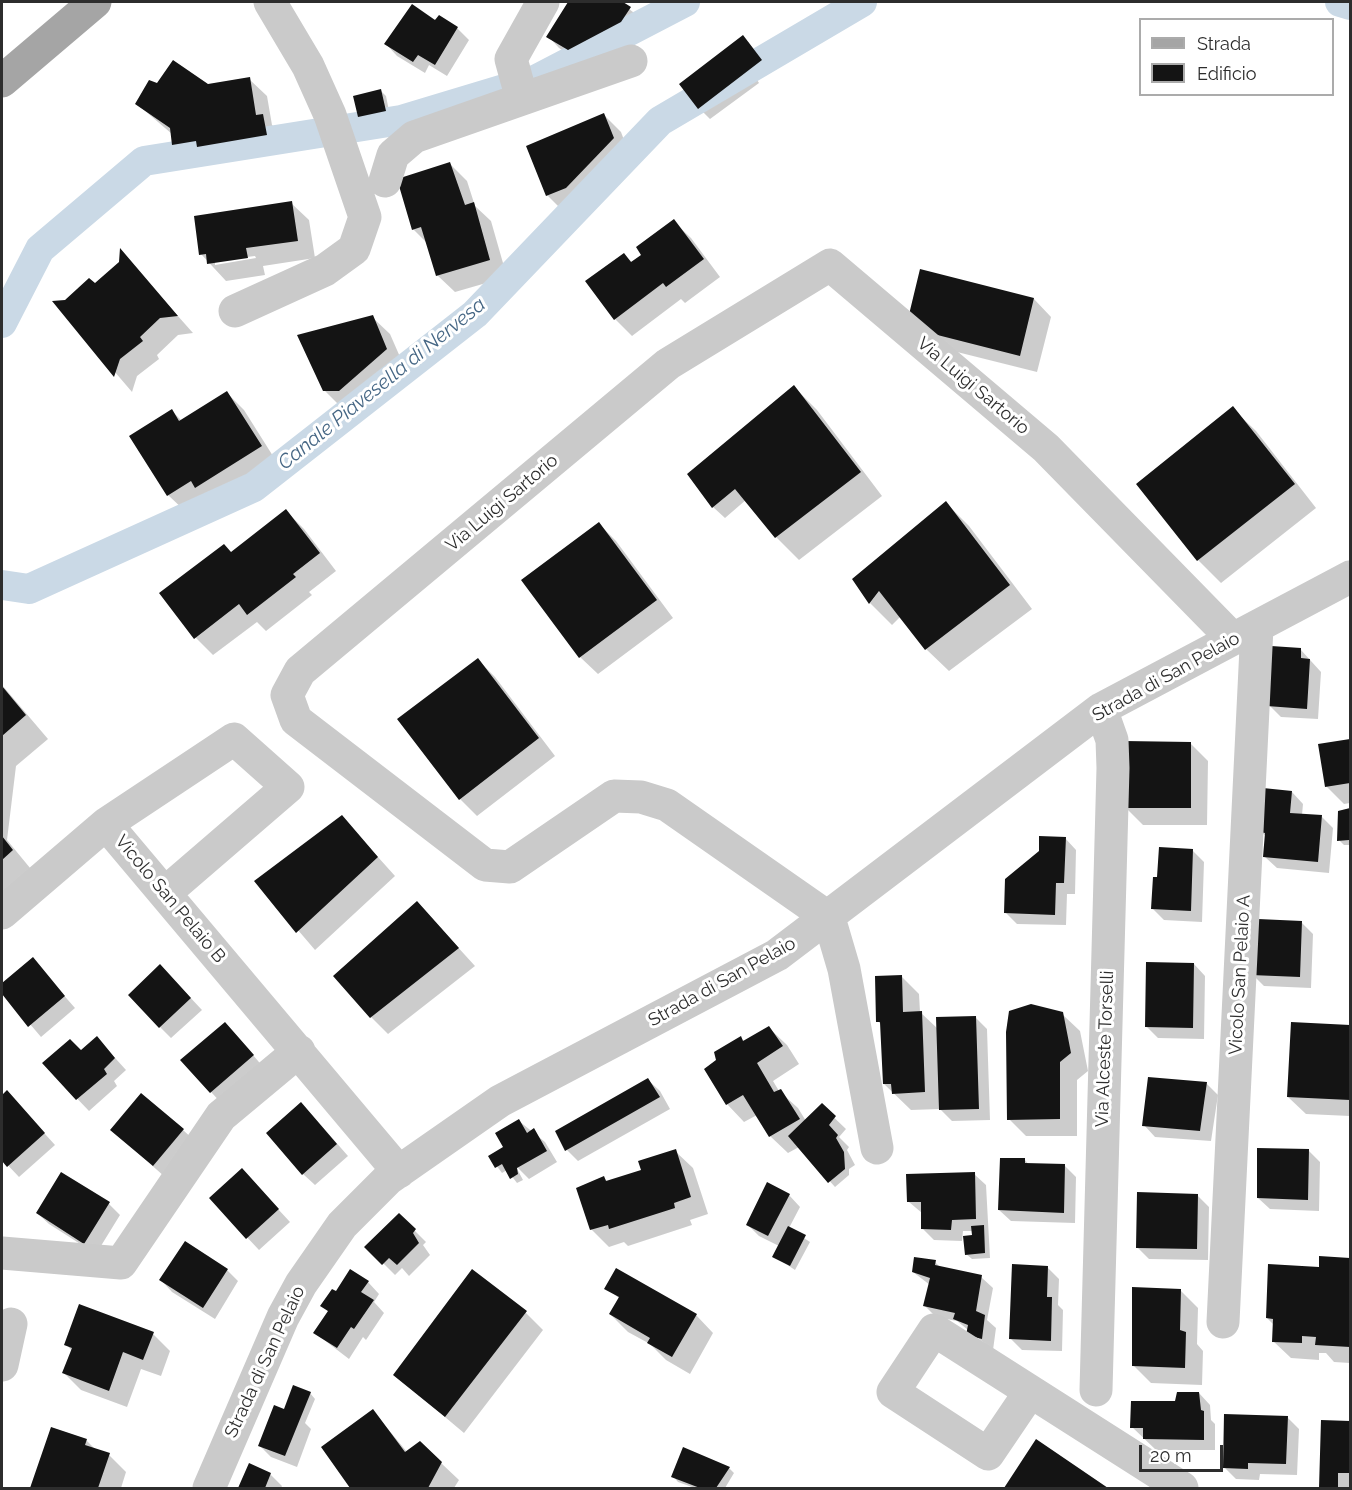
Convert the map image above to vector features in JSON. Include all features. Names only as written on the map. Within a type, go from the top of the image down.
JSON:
[{"type":"main road","points":[[2,81],[95,2]]},
{"type":"street","points":[[235,311],[325,270],[354,249],[365,217],[330,115],[308,66],[270,2]]},
{"type":"street","points":[[518,86],[516,46],[543,2]]},
{"type":"street","points":[[385,181],[393,155],[414,137],[518,86],[631,61]]},
{"type":"street","name":"Via Luigi Sartorio","points":[[830,918],[667,805],[641,797],[615,796],[510,867],[486,865],[296,720],[287,695],[300,671],[668,364],[830,265],[1046,448],[1245,633]]},
{"type":"street","name":"Strada di San Pelaio","points":[[209,1488],[283,1317],[301,1284],[342,1225],[364,1201],[399,1172],[500,1101],[777,955],[830,918],[1101,709],[1350,577]]},
{"type":"street","name":"Vicolo San Pelaio A","points":[[1223,1322],[1245,633]]},
{"type":"street","name":"Via Alceste Torselli","points":[[1096,1390],[1113,768],[1112,740],[1101,709]]},
{"type":"street","points":[[106,824],[234,739],[288,787],[165,893]]},
{"type":"street","name":"Vicolo San Pelaio B","points":[[2,912],[106,824],[399,1172]]},
{"type":"street","points":[[830,918],[844,969],[877,1148]]},
{"type":"street","points":[[2,1252],[121,1263],[221,1116],[299,1051]]},
{"type":"street","points":[[2,1365],[10,1324]]},
{"type":"street","points":[[1030,1392],[1182,1488]]},
{"type":"building","points":[[568,2],[623,2],[631,7],[621,22],[568,50],[546,37]]},
{"type":"building","points":[[412,4],[435,20],[439,15],[458,27],[435,65],[418,55],[413,62],[384,44]]},
{"type":"building","points":[[743,35],[762,60],[698,109],[679,84]]},
{"type":"building","points":[[173,60],[208,84],[250,77],[256,115],[263,114],[267,135],[197,147],[196,141],[172,145],[170,128],[135,104],[149,80],[157,83]]},
{"type":"building","points":[[381,89],[386,111],[358,117],[353,96]]},
{"type":"building","points":[[604,113],[614,138],[566,188],[546,196],[526,146]]},
{"type":"building","points":[[450,162],[465,205],[474,202],[490,260],[436,276],[421,227],[412,230],[397,179]]},
{"type":"building","points":[[292,201],[298,241],[246,248],[248,258],[207,264],[206,254],[199,255],[194,216]]},
{"type":"building","points":[[674,219],[704,259],[666,287],[663,283],[614,320],[585,281],[624,253],[631,262],[641,255],[636,247]]},
{"type":"building","points":[[120,248],[178,316],[160,318],[140,337],[143,341],[120,359],[114,377],[52,301],[65,300],[89,278],[95,283],[119,262]]},
{"type":"building","points":[[920,269],[1034,298],[1020,356],[906,327]]},
{"type":"building","points":[[373,315],[387,349],[339,391],[323,391],[297,335]]},
{"type":"building","points":[[794,385],[861,472],[775,538],[735,489],[712,508],[687,474]]},
{"type":"building","points":[[227,391],[262,446],[195,488],[191,481],[167,496],[129,436],[172,409],[179,421]]},
{"type":"building","points":[[1233,406],[1295,484],[1197,561],[1136,484]]},
{"type":"building","points":[[946,501],[1010,585],[925,650],[879,591],[869,604],[852,579]]},
{"type":"building","points":[[286,509],[320,553],[293,574],[296,577],[247,615],[239,604],[194,639],[159,593],[224,544],[231,552]]},
{"type":"building","points":[[599,522],[657,600],[579,658],[521,580]]},
{"type":"building","points":[[1271,646],[1301,648],[1301,658],[1310,659],[1307,709],[1267,706]]},
{"type":"building","points":[[478,658],[539,738],[459,800],[397,719]]},
{"type":"building","points":[[2,686],[26,715],[2,736]]},
{"type":"building","points":[[1350,739],[1350,783],[1325,787],[1318,744]]},
{"type":"building","points":[[1124,741],[1191,742],[1191,808],[1124,808]]},
{"type":"building","points":[[1263,788],[1292,791],[1290,813],[1322,815],[1318,862],[1263,857],[1265,833],[1260,832]]},
{"type":"building","points":[[1350,808],[1349,840],[1337,841],[1338,811]]},
{"type":"building","points":[[342,815],[378,857],[296,933],[254,881]]},
{"type":"building","points":[[2,836],[13,850],[2,860]]},
{"type":"building","points":[[1039,836],[1066,837],[1064,883],[1056,883],[1055,915],[1004,913],[1005,879],[1039,851]]},
{"type":"building","points":[[1159,847],[1193,849],[1191,911],[1151,909],[1153,877],[1157,877]]},
{"type":"building","points":[[417,901],[459,948],[370,1018],[333,976]]},
{"type":"building","points":[[1258,919],[1302,921],[1300,977],[1251,975]]},
{"type":"building","points":[[33,957],[65,996],[28,1027],[2,994],[2,983]]},
{"type":"building","points":[[1146,962],[1194,963],[1193,1028],[1145,1027]]},
{"type":"building","points":[[160,964],[191,998],[159,1028],[128,995]]},
{"type":"building","points":[[902,975],[903,1012],[922,1011],[925,1092],[892,1094],[891,1084],[883,1084],[880,1022],[876,1022],[875,976]]},
{"type":"building","points":[[1031,1004],[1063,1012],[1071,1053],[1060,1062],[1060,1119],[1007,1120],[1006,1032],[1009,1011]]},
{"type":"building","points":[[976,1016],[979,1109],[939,1110],[936,1017]]},
{"type":"building","points":[[225,1022],[254,1055],[210,1093],[180,1060]]},
{"type":"building","points":[[1291,1022],[1350,1025],[1350,1100],[1287,1097]]},
{"type":"building","points":[[769,1026],[783,1046],[757,1063],[774,1092],[781,1089],[800,1119],[769,1137],[743,1095],[726,1105],[704,1069],[716,1060],[714,1052],[741,1036],[743,1041]]},
{"type":"building","points":[[97,1036],[115,1058],[104,1069],[107,1074],[76,1100],[42,1063],[70,1039],[81,1050]]},
{"type":"building","points":[[1148,1077],[1207,1082],[1200,1131],[1142,1126]]},
{"type":"building","points":[[648,1078],[660,1097],[565,1151],[555,1131]]},
{"type":"building","points":[[7,1090],[45,1133],[7,1167],[2,1161],[2,1095]]},
{"type":"building","points":[[141,1093],[184,1129],[153,1166],[110,1130]]},
{"type":"building","points":[[301,1102],[337,1144],[302,1175],[266,1133]]},
{"type":"building","points":[[822,1103],[836,1116],[829,1125],[838,1135],[836,1138],[844,1152],[845,1169],[828,1183],[788,1136]]},
{"type":"building","points":[[519,1119],[527,1133],[534,1128],[547,1151],[517,1168],[518,1174],[510,1179],[502,1164],[495,1168],[488,1156],[503,1147],[495,1133]]},
{"type":"building","points":[[1257,1148],[1309,1149],[1308,1200],[1257,1198]]},
{"type":"building","points":[[676,1149],[691,1197],[674,1203],[675,1208],[609,1229],[608,1225],[590,1230],[576,1188],[604,1176],[606,1181],[641,1170],[638,1161]]},
{"type":"building","points":[[1000,1158],[1025,1158],[1025,1163],[1065,1164],[1064,1213],[998,1210]]},
{"type":"building","points":[[242,1168],[279,1209],[246,1239],[209,1198]]},
{"type":"building","points":[[61,1172],[110,1202],[84,1244],[36,1213]]},
{"type":"building","points":[[975,1172],[976,1219],[952,1220],[951,1230],[921,1229],[921,1202],[907,1202],[906,1174]]},
{"type":"building","points":[[767,1182],[790,1194],[768,1236],[746,1225]]},
{"type":"building","points":[[1137,1192],[1198,1194],[1197,1249],[1136,1248]]},
{"type":"building","points":[[399,1213],[416,1229],[413,1233],[419,1243],[397,1265],[389,1258],[382,1265],[364,1247]]},
{"type":"building","points":[[984,1225],[985,1253],[965,1255],[963,1236],[972,1235],[971,1226]]},
{"type":"building","points":[[788,1226],[806,1235],[790,1266],[772,1257]]},
{"type":"building","points":[[185,1241],[228,1269],[203,1308],[159,1280]]},
{"type":"building","points":[[1319,1256],[1350,1258],[1350,1347],[1315,1345],[1316,1337],[1302,1336],[1302,1343],[1272,1342],[1273,1319],[1266,1318],[1268,1264],[1319,1267]]},
{"type":"building","points":[[914,1257],[936,1260],[935,1265],[982,1275],[976,1311],[985,1315],[982,1339],[966,1335],[968,1325],[953,1319],[955,1313],[923,1306],[930,1278],[912,1272]]},
{"type":"building","points":[[1012,1264],[1048,1266],[1047,1297],[1052,1297],[1051,1341],[1009,1339]]},
{"type":"building","points":[[616,1268],[697,1314],[672,1357],[647,1343],[650,1338],[609,1314],[619,1297],[604,1289]]},
{"type":"building","points":[[350,1269],[369,1281],[361,1292],[374,1300],[354,1329],[351,1327],[337,1348],[313,1333],[328,1311],[320,1306],[332,1289],[336,1291]]},
{"type":"building","points":[[472,1269],[527,1311],[445,1417],[393,1375]]},
{"type":"building","points":[[1132,1287],[1181,1289],[1180,1330],[1186,1332],[1185,1368],[1132,1366]]},
{"type":"building","points":[[79,1304],[154,1332],[143,1360],[123,1352],[109,1391],[62,1373],[72,1348],[64,1345]]},
{"type":"building","points":[[293,1385],[311,1392],[285,1456],[258,1446],[274,1405],[284,1409]]},
{"type":"building","points":[[1177,1392],[1199,1392],[1201,1410],[1204,1411],[1204,1440],[1143,1439],[1143,1428],[1130,1428],[1131,1401],[1175,1401]]},
{"type":"building","points":[[373,1409],[405,1452],[420,1441],[442,1462],[428,1488],[350,1488],[321,1447]]},
{"type":"building","points":[[1224,1414],[1288,1416],[1286,1464],[1248,1463],[1248,1469],[1223,1468]]},
{"type":"building","points":[[1321,1420],[1350,1421],[1350,1473],[1338,1473],[1338,1488],[1319,1488]]},
{"type":"building","points":[[51,1427],[87,1439],[85,1445],[110,1453],[98,1488],[30,1488]]},
{"type":"building","points":[[1036,1439],[1108,1488],[1004,1488]]},
{"type":"building","points":[[683,1447],[730,1467],[716,1488],[700,1488],[671,1477]]},
{"type":"building","points":[[249,1463],[271,1473],[265,1488],[238,1488]]},
{"type":"waterway","name":"Canale Piavesella di Nervesa","points":[[2,323],[40,249],[144,161],[401,120],[537,79],[685,2]]},
{"type":"waterway","name":"Canale Piavesella di Nervesa","points":[[2,585],[29,589],[254,487],[475,314],[660,121],[862,2]]},
{"type":"waterway","name":"Canale Piavesella di Nervesa","points":[[1340,2],[1350,5]]}]
